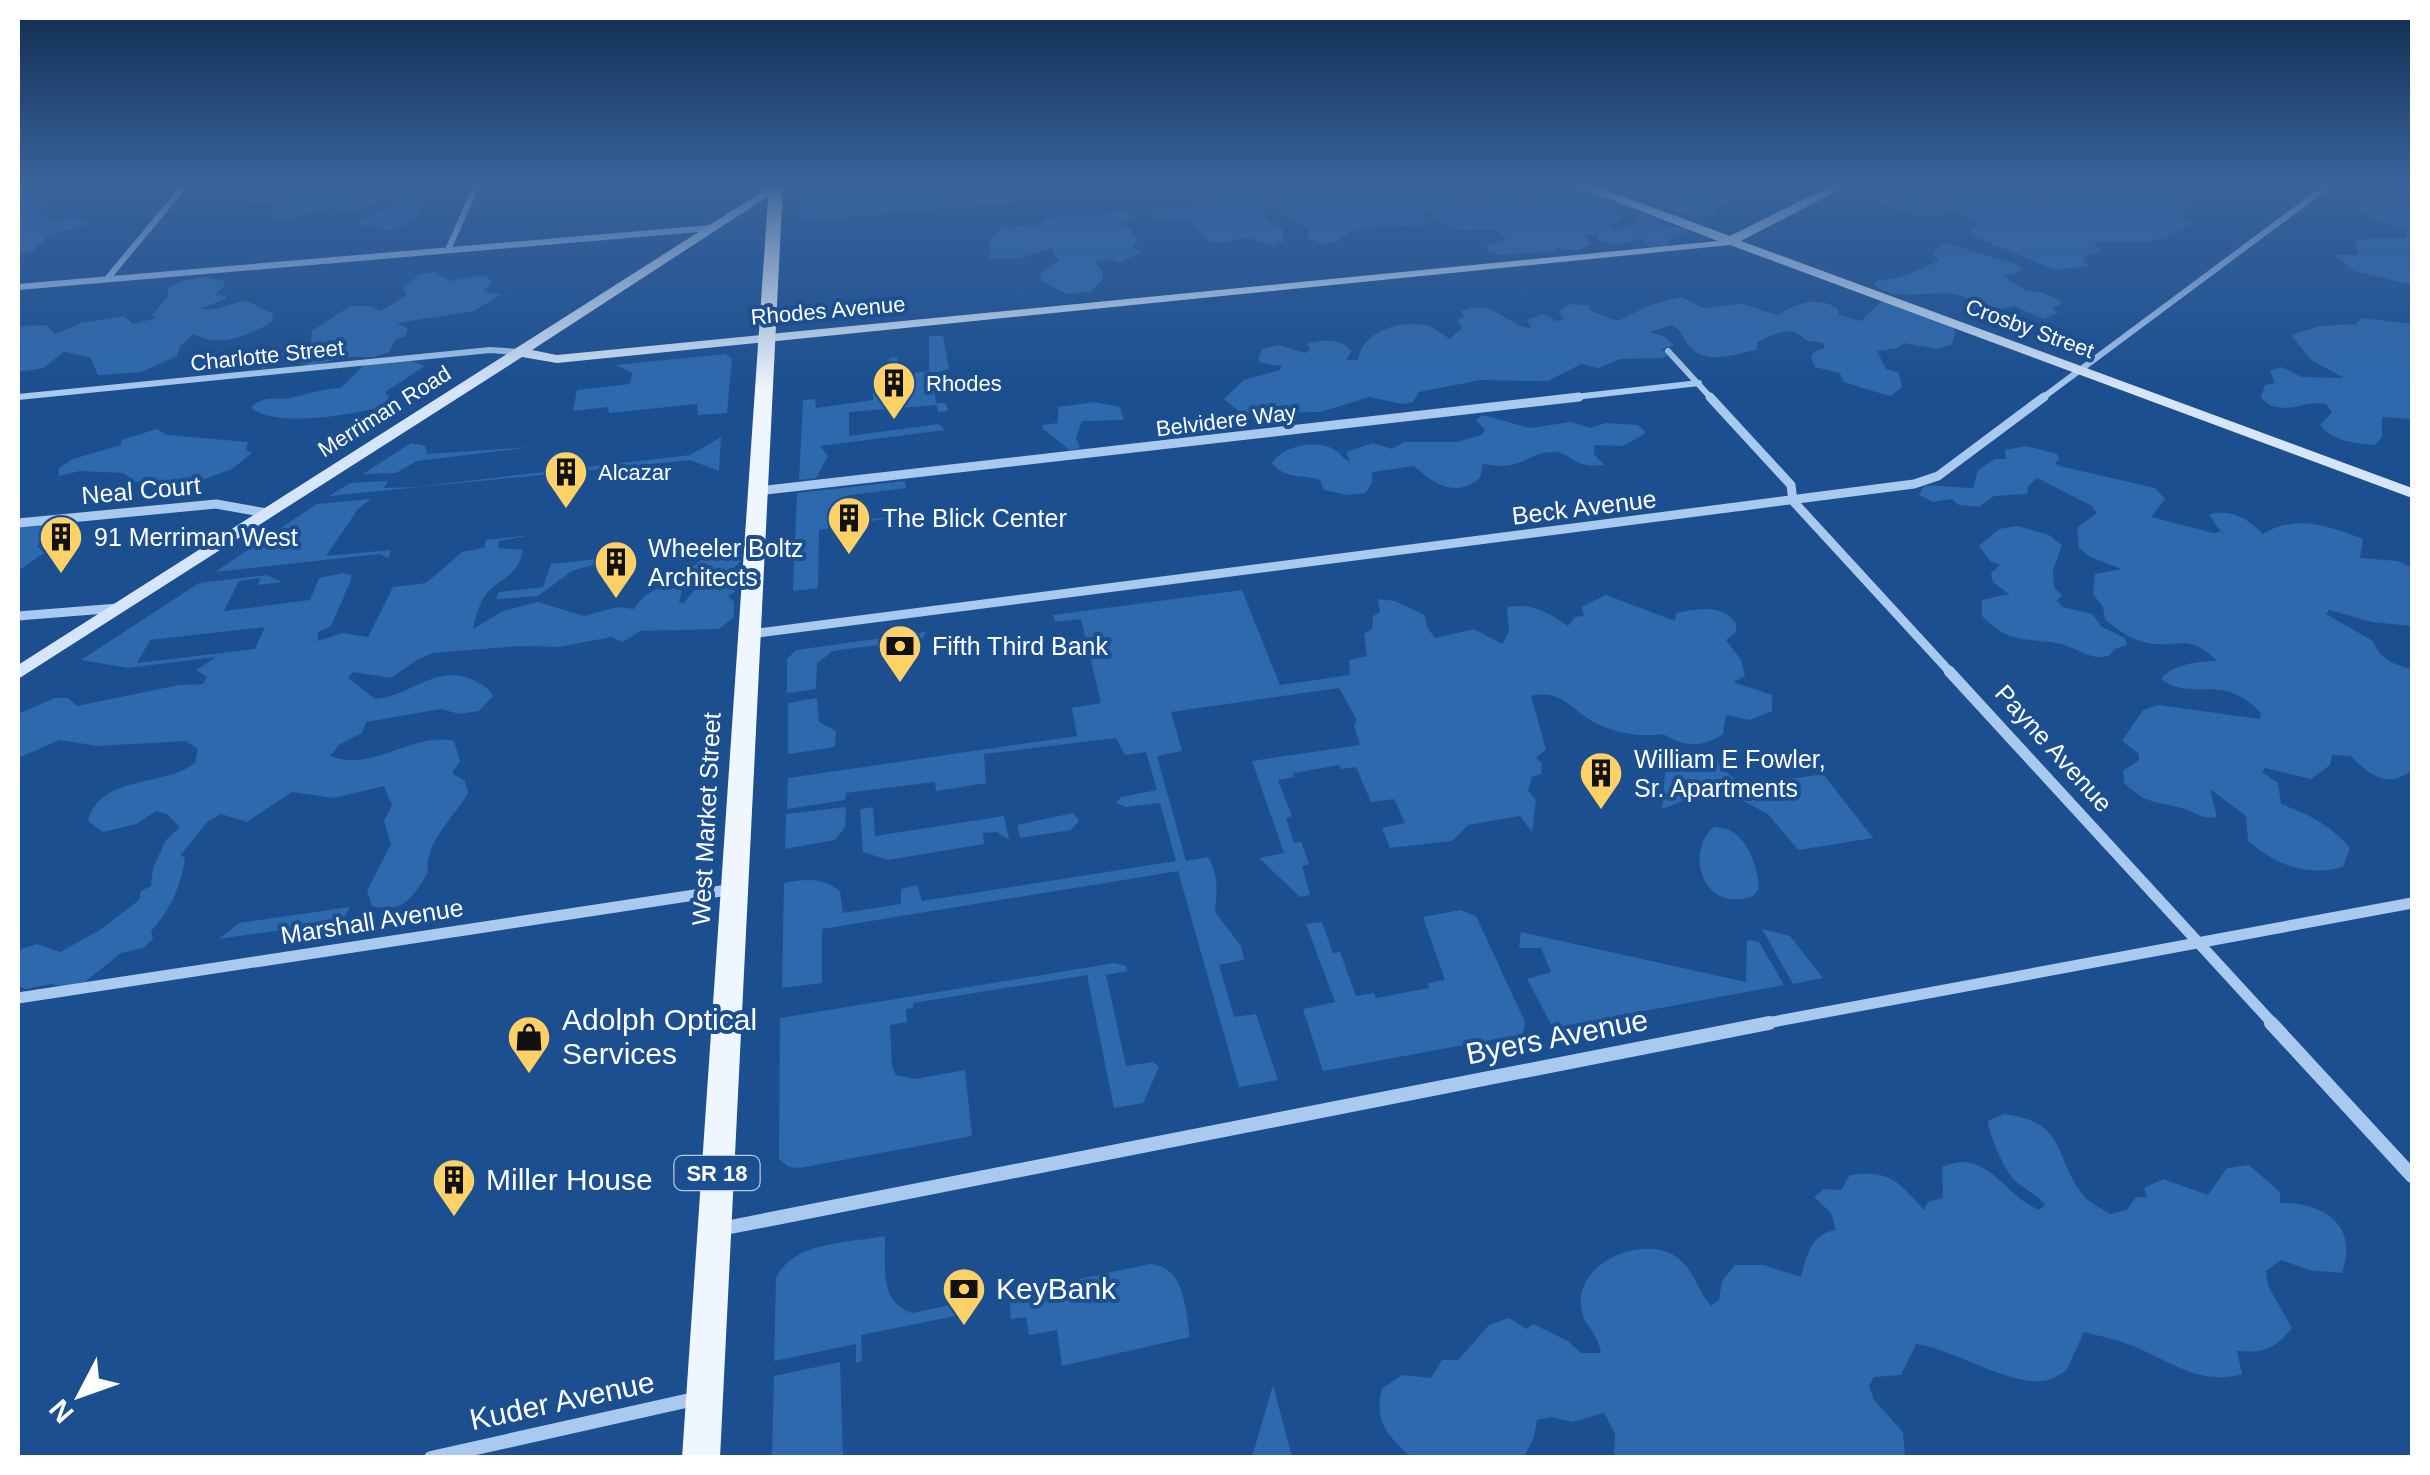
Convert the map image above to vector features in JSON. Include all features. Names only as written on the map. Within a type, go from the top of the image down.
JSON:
[{"type":"main road","name":"West Market Street","points":[[701,1458],[773,253]]},
{"type":"street","points":[[107,279],[129,253]]},
{"type":"street","points":[[18,287],[415,253]]},
{"type":"street","name":"Merriman Road","points":[[18,672],[672,253]]},
{"type":"street","name":"Rhodes Avenue","points":[[519,352],[557,359],[1622,253]]},
{"type":"street","name":"Crosby Street","points":[[1760,253],[2412,493]]},
{"type":"street","name":"Beck Avenue","points":[[750,634],[1914,484],[1938,476],[2238,253]]},
{"type":"street","name":"Charlotte Street","points":[[18,397],[490,350],[519,352]]},
{"type":"street","name":"Payne Avenue","points":[[1668,351],[1790,485],[1794,500],[2412,1176]]},
{"type":"street","name":"Belvidere Way","points":[[758,491],[1699,383]]},
{"type":"street","name":"Neal Court","points":[[18,522],[216,504],[266,513]]},
{"type":"street","points":[[18,616],[119,608]]},
{"type":"street","name":"Marshall Avenue","points":[[18,998],[734,889]]},
{"type":"street","name":"Byers Avenue","points":[[714,1231],[1595,1054],[2412,903]]},
{"type":"street","name":"Kuder Avenue","points":[[431,1458],[705,1396]]},
{"type":"shaded area","points":[[990,253],[1037,253],[1016,259],[990,259]]},
{"type":"shaded area","points":[[1140,253],[1119,263],[1098,260],[1102,280],[1090,292],[1067,294],[1041,281],[1040,275],[1060,259],[1053,255]]},
{"type":"shaded area","points":[[1932,253],[1978,253],[2016,264],[2022,269],[2019,272],[2003,276],[2025,290],[2060,300],[2060,306],[2052,308],[2058,313],[2043,319],[2014,306],[1987,312],[1967,305],[1969,299],[1958,295],[1896,294],[1874,285],[1939,260]]},
{"type":"shaded area","points":[[2014,253],[2095,253],[2082,258],[2088,266],[2055,270]]},
{"type":"shaded area","points":[[2412,253],[2412,285],[2354,271],[2334,255]]},
{"type":"shaded area","points":[[435,272],[450,281],[485,275],[493,282],[484,292],[502,294],[474,311],[397,323],[408,329],[405,336],[395,340],[389,352],[374,357],[345,357],[312,366],[283,359],[263,369],[246,363],[271,353],[310,351],[312,331],[350,306],[369,306],[381,311],[407,295],[403,288],[420,274]]},
{"type":"shaded area","points":[[204,277],[224,281],[225,285],[215,295],[226,296],[200,309],[218,309],[245,300],[273,314],[272,322],[223,340],[194,334],[180,346],[177,356],[141,372],[98,375],[90,357],[64,352],[43,368],[18,372],[18,326],[47,325],[55,334],[81,323],[124,316],[133,324],[157,318],[152,315],[169,295],[167,289],[181,281]]},
{"type":"shaded area","points":[[1681,297],[1703,308],[1743,304],[1777,315],[1799,305],[1823,302],[1838,309],[1839,315],[1861,321],[1882,301],[1949,320],[1956,333],[1951,345],[1936,349],[1904,343],[1898,348],[1877,351],[1886,369],[1899,373],[1902,387],[1891,396],[1843,381],[1840,373],[1815,367],[1811,357],[1825,348],[1823,343],[1805,340],[1794,332],[1782,332],[1757,342],[1757,350],[1711,357],[1694,351],[1672,325],[1650,332],[1664,336],[1674,345],[1661,349],[1668,354],[1664,358],[1620,359],[1599,368],[1581,364],[1548,381],[1481,380],[1419,392],[1413,402],[1402,404],[1369,397],[1321,412],[1241,413],[1224,399],[1244,380],[1280,370],[1282,366],[1258,359],[1262,349],[1278,345],[1305,353],[1311,350],[1307,344],[1336,342],[1352,351],[1346,360],[1358,360],[1367,341],[1395,326],[1429,326],[1450,339],[1462,328],[1457,320],[1464,317],[1461,311],[1472,308],[1490,310],[1532,329],[1527,320],[1543,314],[1563,320],[1559,311],[1571,304],[1588,305],[1591,311],[1618,321],[1650,305]]},
{"type":"shaded area","points":[[2362,318],[2412,324],[2412,419],[2382,417],[2382,437],[2375,445],[2360,443],[2325,431],[2320,425],[2332,412],[2326,404],[2285,408],[2261,398],[2265,385],[2275,383],[2270,371],[2281,367],[2302,377],[2344,378],[2311,360],[2291,335],[2319,326],[2356,324]]},
{"type":"shaded area","points":[[929,336],[943,336],[949,369],[932,374],[936,403],[946,403],[948,411],[938,412],[937,405],[849,412],[849,436],[939,424],[945,430],[820,446],[828,456],[816,478],[799,480],[803,400],[815,399],[816,408],[873,400],[873,388],[891,391],[889,358],[897,357],[899,375],[929,371]]},
{"type":"shaded area","points":[[725,354],[732,358],[727,413],[698,415],[697,404],[609,413],[608,407],[573,411],[577,390],[630,384],[632,373],[615,365]]},
{"type":"shaded area","points":[[407,360],[425,366],[385,392],[389,397],[384,406],[297,419],[263,414],[251,408],[265,399],[341,388],[365,364]]},
{"type":"shaded area","points":[[1095,402],[1120,407],[1124,420],[1082,421],[1076,438],[1080,448],[1070,450],[1043,429],[1042,425],[1058,423],[1058,407]]},
{"type":"shaded area","points":[[1483,415],[1530,428],[1571,422],[1590,428],[1606,423],[1638,425],[1646,433],[1623,446],[1594,445],[1594,454],[1604,465],[1585,465],[1560,453],[1544,453],[1507,466],[1483,464],[1480,478],[1454,488],[1430,479],[1414,466],[1372,472],[1372,483],[1365,493],[1348,495],[1324,490],[1320,480],[1288,474],[1272,463],[1285,452],[1303,446],[1322,445],[1350,461],[1346,452],[1373,443],[1392,449],[1404,442],[1457,442],[1482,435],[1485,430],[1476,420]]},
{"type":"shaded area","points":[[157,429],[167,435],[248,442],[246,450],[252,453],[232,469],[194,483],[136,482],[123,473],[80,471],[59,476],[59,468],[73,459]]},
{"type":"shaded area","points":[[721,437],[719,471],[690,460],[329,496],[350,483],[388,481],[384,488],[417,487],[690,455]]},
{"type":"shaded area","points":[[411,443],[425,446],[427,454],[533,447],[417,461],[396,473],[363,474]]},
{"type":"shaded area","points":[[2026,446],[2057,454],[2059,459],[2055,463],[2059,466],[2155,488],[2165,499],[2151,517],[2213,533],[2221,532],[2209,515],[2217,513],[2239,516],[2263,534],[2299,523],[2325,526],[2363,539],[2360,558],[2398,561],[2412,568],[2412,626],[2372,622],[2329,610],[2326,614],[2373,641],[2388,660],[2412,669],[2412,770],[2395,779],[2380,778],[2351,756],[2332,755],[2330,765],[2311,779],[2265,768],[2262,772],[2278,783],[2281,804],[2318,821],[2350,848],[2343,867],[2317,871],[2292,867],[2270,857],[2248,841],[2246,816],[2210,789],[2217,817],[2203,817],[2153,801],[2124,783],[2123,771],[2139,760],[2139,754],[2122,741],[2143,710],[2158,705],[2260,719],[2261,713],[2233,693],[2185,689],[2161,679],[2179,667],[2217,661],[2207,652],[2190,644],[2143,642],[2105,619],[2103,607],[2093,594],[2095,574],[2122,569],[2090,557],[2079,548],[2077,528],[2097,513],[2092,506],[2037,478],[2028,486],[2027,494],[1994,496],[1979,507],[1959,505],[1951,499],[1933,502],[1919,495],[1924,486],[1973,488],[1978,470],[1995,459],[2006,459],[2005,450]]},
{"type":"shaded area","points":[[905,481],[906,488],[844,496],[844,522],[907,515],[819,530],[818,588],[793,591],[797,493]]},
{"type":"shaded area","points":[[371,499],[358,509],[326,556],[391,550],[388,558],[380,554],[215,572],[317,504]]},
{"type":"shaded area","points":[[56,521],[59,525],[37,546],[44,553],[18,571],[18,524]]},
{"type":"shaded area","points":[[2018,526],[2049,535],[2062,545],[2053,570],[2054,588],[2062,595],[2057,601],[2063,607],[2092,614],[2102,627],[2125,638],[2127,645],[2110,655],[2096,657],[2063,644],[2008,635],[1982,616],[1982,600],[2009,594],[1993,582],[1991,573],[2000,565],[1990,561],[1979,546],[1999,529]]},
{"type":"shaded area","points":[[532,535],[499,541],[498,548],[523,550],[521,558],[514,570],[485,595],[473,629],[503,611],[538,602],[584,616],[618,607],[634,609],[649,593],[675,588],[682,591],[679,603],[684,603],[695,589],[685,573],[712,551],[727,549],[741,561],[726,575],[734,578],[735,592],[728,596],[734,602],[734,617],[719,629],[640,631],[623,642],[611,637],[559,647],[433,653],[391,678],[353,672],[348,678],[375,699],[448,676],[475,681],[493,696],[479,711],[459,714],[441,709],[366,722],[362,733],[340,744],[330,756],[362,759],[423,742],[454,741],[460,761],[452,773],[465,781],[468,793],[435,841],[428,872],[406,901],[392,908],[372,906],[367,891],[391,844],[384,821],[392,805],[384,786],[334,798],[292,792],[247,822],[221,814],[207,822],[180,856],[185,857],[178,887],[151,931],[153,939],[143,948],[121,953],[85,982],[25,989],[18,985],[18,950],[37,944],[60,952],[100,930],[151,886],[153,868],[166,840],[180,827],[167,814],[156,811],[136,824],[103,832],[88,821],[95,806],[120,788],[182,771],[195,763],[198,749],[185,741],[98,746],[60,740],[18,758],[18,714],[55,698],[68,698],[77,706],[179,685],[203,684],[207,677],[196,670],[216,657],[128,668],[81,660],[199,583],[267,575],[282,582],[258,585],[260,578],[239,581],[224,611],[310,600],[319,578],[351,575],[331,626],[318,632],[318,641],[342,633],[368,637],[393,587],[426,583],[462,552],[484,548],[486,540]],"holes":[[[265,627],[255,649],[137,663],[150,640]]]},
{"type":"shaded area","points":[[623,556],[572,571],[538,596],[496,599],[499,592],[543,587],[551,564]]},
{"type":"shaded area","points":[[1242,590],[1280,685],[1350,675],[1349,660],[1367,656],[1364,634],[1372,629],[1373,616],[1380,612],[1378,599],[1395,601],[1425,615],[1435,638],[1474,629],[1502,644],[1509,632],[1507,607],[1540,610],[1568,626],[1575,617],[1584,616],[1581,607],[1606,595],[1675,621],[1676,613],[1716,610],[1736,623],[1736,632],[1726,640],[1741,660],[1745,676],[1733,682],[1772,695],[1772,711],[1750,720],[1726,715],[1723,734],[1693,744],[1663,734],[1624,733],[1595,723],[1555,697],[1531,696],[1546,749],[1536,758],[1542,763],[1541,774],[1532,777],[1528,791],[1536,800],[1532,832],[1520,816],[1468,825],[1452,841],[1390,848],[1382,828],[1405,823],[1394,799],[1371,802],[1356,767],[1341,769],[1339,765],[1293,773],[1294,777],[1278,780],[1292,816],[1286,818],[1294,843],[1301,842],[1309,864],[1302,866],[1310,895],[1300,897],[1259,858],[1284,853],[1252,761],[1360,745],[1354,726],[1357,720],[1339,688],[1171,712],[1182,751],[1157,756],[1186,861],[1208,857],[1212,864],[1215,912],[1241,946],[1244,960],[1219,965],[1234,1017],[1256,1014],[1278,1080],[1239,1087],[1178,871],[822,929],[822,983],[782,988],[784,883],[813,880],[833,886],[840,891],[843,913],[901,904],[901,889],[917,885],[922,901],[1176,861],[1160,803],[1126,807],[1116,803],[1121,797],[1157,790],[1146,752],[1125,755],[1116,738],[984,754],[986,783],[936,791],[935,782],[846,793],[845,800],[787,809],[788,778],[1077,736],[1072,708],[1101,703],[1081,619],[1055,622],[1053,615]]},
{"type":"shaded area","points":[[926,632],[922,639],[833,651],[817,663],[816,689],[787,693],[787,659],[796,650]]},
{"type":"shaded area","points":[[817,698],[819,722],[836,731],[835,747],[788,754],[788,703]]},
{"type":"shaded area","points":[[1667,751],[1712,753],[1723,770],[1742,784],[1737,799],[1701,794],[1662,809]]},
{"type":"shaded area","points":[[1823,774],[1873,838],[1798,850],[1768,814],[1743,801],[1749,785]]},
{"type":"shaded area","points":[[846,807],[845,827],[835,840],[785,849],[786,814]]},
{"type":"shaded area","points":[[873,807],[875,836],[1004,816],[1009,840],[997,832],[983,833],[984,844],[888,860],[863,852],[860,809]]},
{"type":"shaded area","points":[[1073,813],[1079,821],[1071,830],[1020,838],[1017,825]]},
{"type":"shaded area","points":[[1714,827],[1734,833],[1747,848],[1758,879],[1759,889],[1753,896],[1721,896],[1710,889],[1703,877],[1701,850]]},
{"type":"shaded area","points":[[350,907],[342,921],[219,939],[239,923]]},
{"type":"shaded area","points":[[1460,910],[1476,916],[1525,1022],[1523,1034],[1323,1071],[1303,1009],[1335,1002],[1306,924],[1322,922],[1333,953],[1340,952],[1356,996],[1374,993],[1376,998],[1429,988],[1428,983],[1445,980],[1423,917]]},
{"type":"shaded area","points":[[1762,929],[1790,936],[1823,978],[1793,984]]},
{"type":"shaded area","points":[[1521,932],[1746,982],[1747,940],[1759,942],[1784,985],[1553,1028],[1527,979],[1551,972],[1541,948],[1519,948]]},
{"type":"shaded area","points":[[1114,963],[1126,966],[1127,971],[1106,975],[1126,1066],[1153,1062],[1159,1067],[1143,1103],[1114,1108],[1087,975],[913,1003],[913,1008],[906,1009],[907,1022],[890,1025],[896,1075],[915,1079],[965,1070],[972,1136],[800,1168],[789,1167],[779,1159],[780,1018]]},
{"type":"shaded area","points":[[2004,1114],[2025,1118],[2050,1134],[2084,1196],[2110,1214],[2127,1210],[2136,1197],[2147,1198],[2144,1188],[2163,1179],[2208,1195],[2227,1168],[2249,1165],[2280,1192],[2280,1203],[2311,1207],[2334,1220],[2346,1242],[2342,1273],[2309,1270],[2281,1260],[2266,1271],[2268,1286],[2292,1328],[2268,1348],[2237,1351],[2242,1374],[2226,1377],[2184,1370],[2124,1343],[2084,1332],[2066,1371],[2044,1381],[2014,1378],[1916,1344],[1901,1375],[1874,1377],[1869,1386],[1874,1400],[1903,1432],[1905,1457],[1614,1457],[1615,1433],[1604,1413],[1572,1422],[1552,1417],[1537,1420],[1524,1457],[1411,1457],[1384,1427],[1380,1410],[1382,1388],[1403,1375],[1431,1378],[1442,1360],[1458,1360],[1489,1325],[1509,1318],[1527,1329],[1533,1324],[1568,1341],[1581,1353],[1601,1353],[1582,1312],[1581,1295],[1597,1268],[1627,1252],[1661,1250],[1675,1256],[1687,1267],[1711,1306],[1719,1300],[1722,1281],[1735,1265],[1763,1265],[1801,1277],[1816,1241],[1836,1230],[1831,1213],[1814,1197],[1824,1189],[1841,1190],[1850,1175],[1884,1176],[1924,1210],[1928,1202],[1943,1198],[1942,1167],[1972,1163],[2039,1210],[2045,1205],[2014,1180],[1994,1142],[1988,1121]]},
{"type":"shaded area","points":[[885,1236],[886,1281],[901,1308],[912,1313],[964,1302],[965,1314],[861,1335],[862,1361],[856,1363],[856,1344],[774,1361],[776,1278],[784,1266],[808,1250]]},
{"type":"shaded area","points":[[1150,1264],[1170,1272],[1177,1281],[1190,1337],[1062,1366],[1057,1330],[1029,1335],[1026,1317],[1011,1319],[1009,1294]]},
{"type":"shaded area","points":[[840,1362],[843,1457],[772,1457],[774,1376]]},
{"type":"shaded area","points":[[1273,1385],[1292,1457],[1252,1457]]},
{"type":"place","name":"Rhodes","points":[[894,421]]},
{"type":"place","name":"Alcazar","points":[[566,510]]},
{"type":"place","name":"The Blick Center","points":[[849,556]]},
{"type":"place","name":"91 Merriman West","points":[[61,575]]},
{"type":"place","name":"Wheeler Boltz Architects","points":[[616,600]]},
{"type":"place","name":"Fifth Third Bank","points":[[900,684]]},
{"type":"place","name":"William E Fowler, Sr. Apartments","points":[[1601,811]]},
{"type":"place","name":"Adolph Optical Services","points":[[529,1075]]},
{"type":"place","name":"Miller House","points":[[454,1218]]},
{"type":"place","name":"KeyBank","points":[[964,1327]]}]
